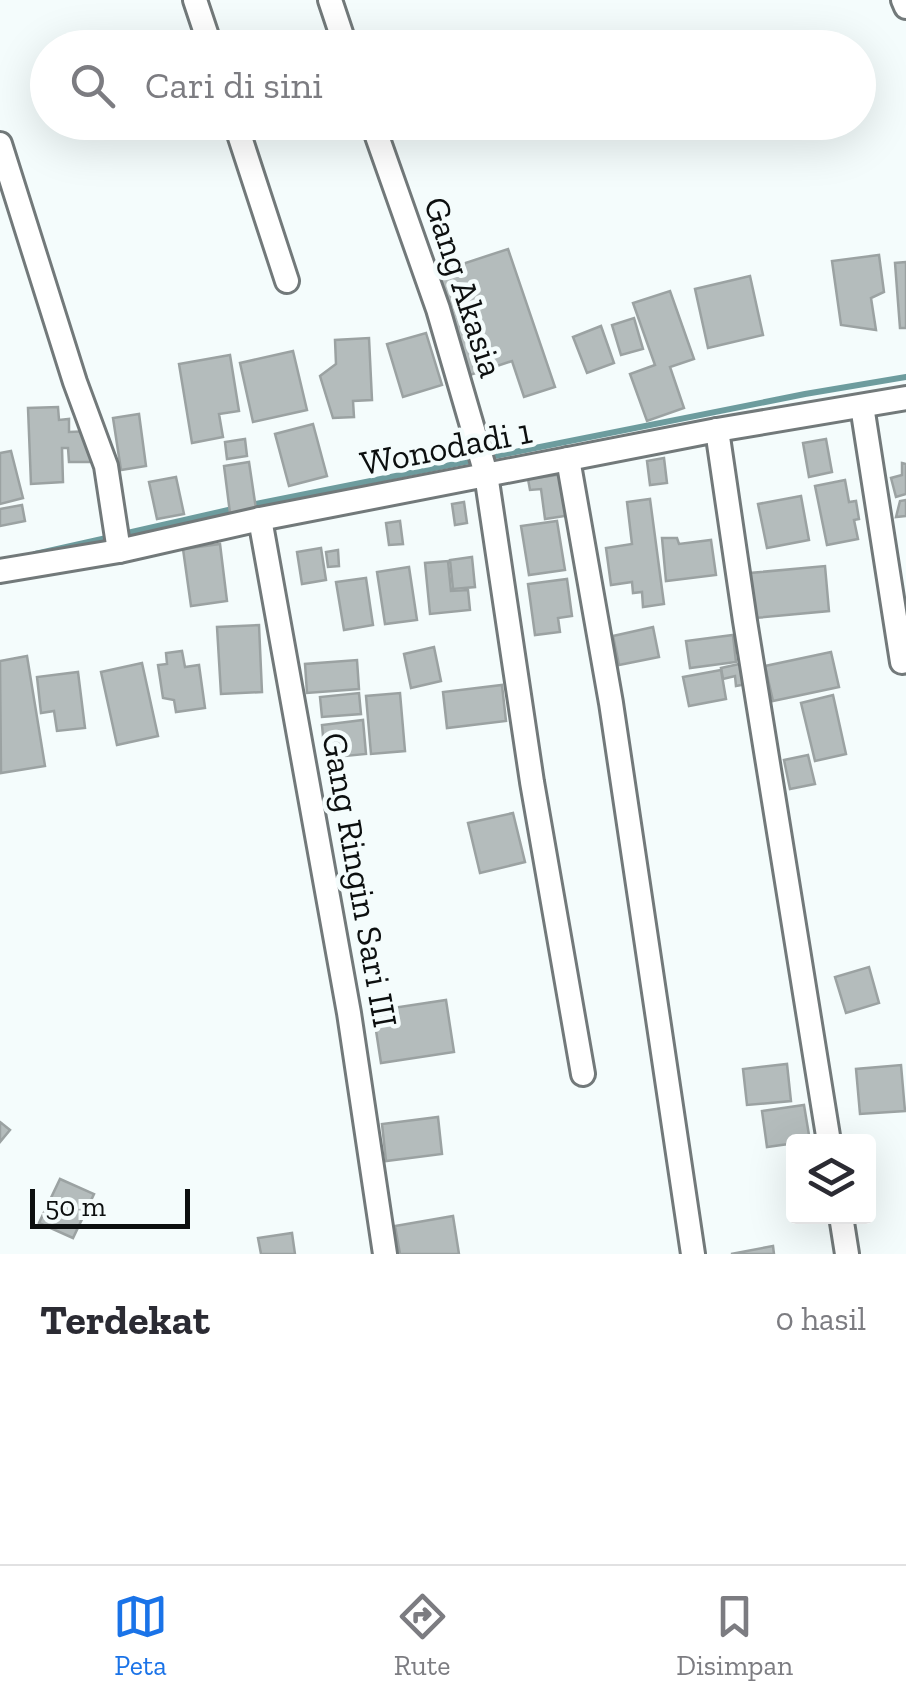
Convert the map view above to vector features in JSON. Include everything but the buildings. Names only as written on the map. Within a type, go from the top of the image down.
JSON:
[{"type":"street","points":[[195,0],[204,30]]},
{"type":"street","points":[[330,0],[340,30]]},
{"type":"street","points":[[241,140],[288,281]]},
{"type":"street","name":"Gang Akasia","points":[[378,140],[438,310],[486,474],[532,782],[583,1074]]},
{"type":"street","points":[[0,144],[75,382],[106,466],[117,539]]},
{"type":"street","name":"Wonodadi 1","points":[[0,571],[117,539],[260,519],[717,430],[906,398]]},
{"type":"street","points":[[862,406],[902,662]]},
{"type":"street","points":[[717,430],[828,1134]]},
{"type":"street","points":[[568,458],[614,722],[693,1254]]},
{"type":"street","name":"Gang Ringin Sari III","points":[[260,519],[349,1013],[385,1254]]},
{"type":"street","points":[[842,1224],[847,1254]]},
{"type":"waterway","points":[[250,505],[906,377]]},
{"type":"waterway","points":[[123,534],[237,508]]},
{"type":"waterway","points":[[35,554],[111,537]]}]
